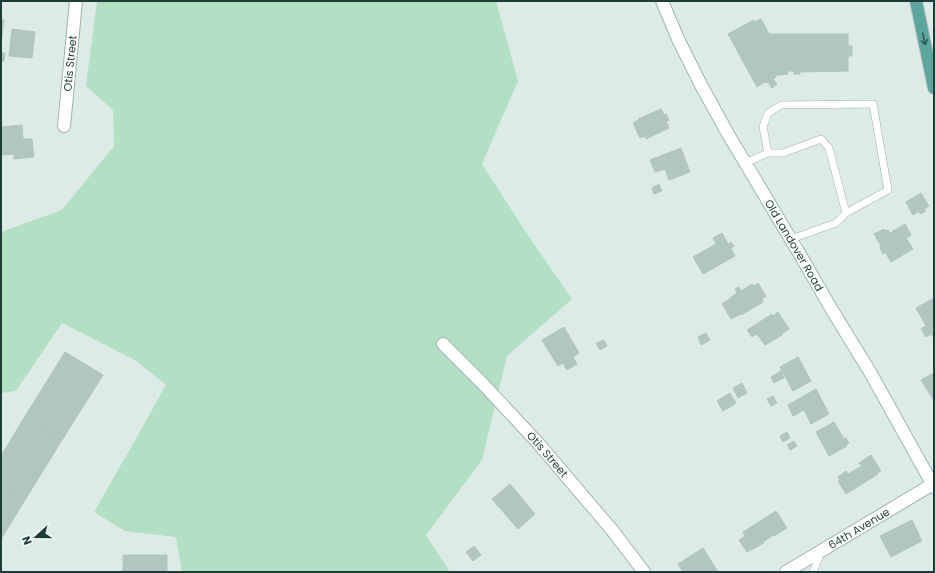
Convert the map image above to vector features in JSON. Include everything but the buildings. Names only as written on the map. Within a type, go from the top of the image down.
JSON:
[{"type":"main road","points":[[916,1],[934,88]]},
{"type":"street","name":"Otis Street","points":[[64,126],[76,1]]},
{"type":"street","name":"Old Landover Road","points":[[662,1],[678,39],[728,134],[870,372],[933,486]]},
{"type":"street","name":"Otis Street","points":[[443,344],[538,443],[612,530],[644,572]]},
{"type":"street","name":"64th Avenue","points":[[786,572],[933,486]]},
{"type":"lane","points":[[768,153],[763,127],[768,113],[782,105],[873,104],[888,190],[846,213],[836,223],[791,239]]},
{"type":"lane","points":[[745,163],[768,153],[783,153],[821,139],[829,148],[846,213]]},
{"type":"lane","points":[[813,572],[822,550]]},
{"type":"green space","points":[[97,1],[496,1],[518,81],[482,164],[529,237],[572,299],[507,356],[482,460],[426,535],[450,572],[182,572],[176,537],[125,531],[94,512],[166,385],[135,360],[62,323],[16,391],[1,393],[1,232],[62,210],[114,146],[113,110],[86,86]]}]
